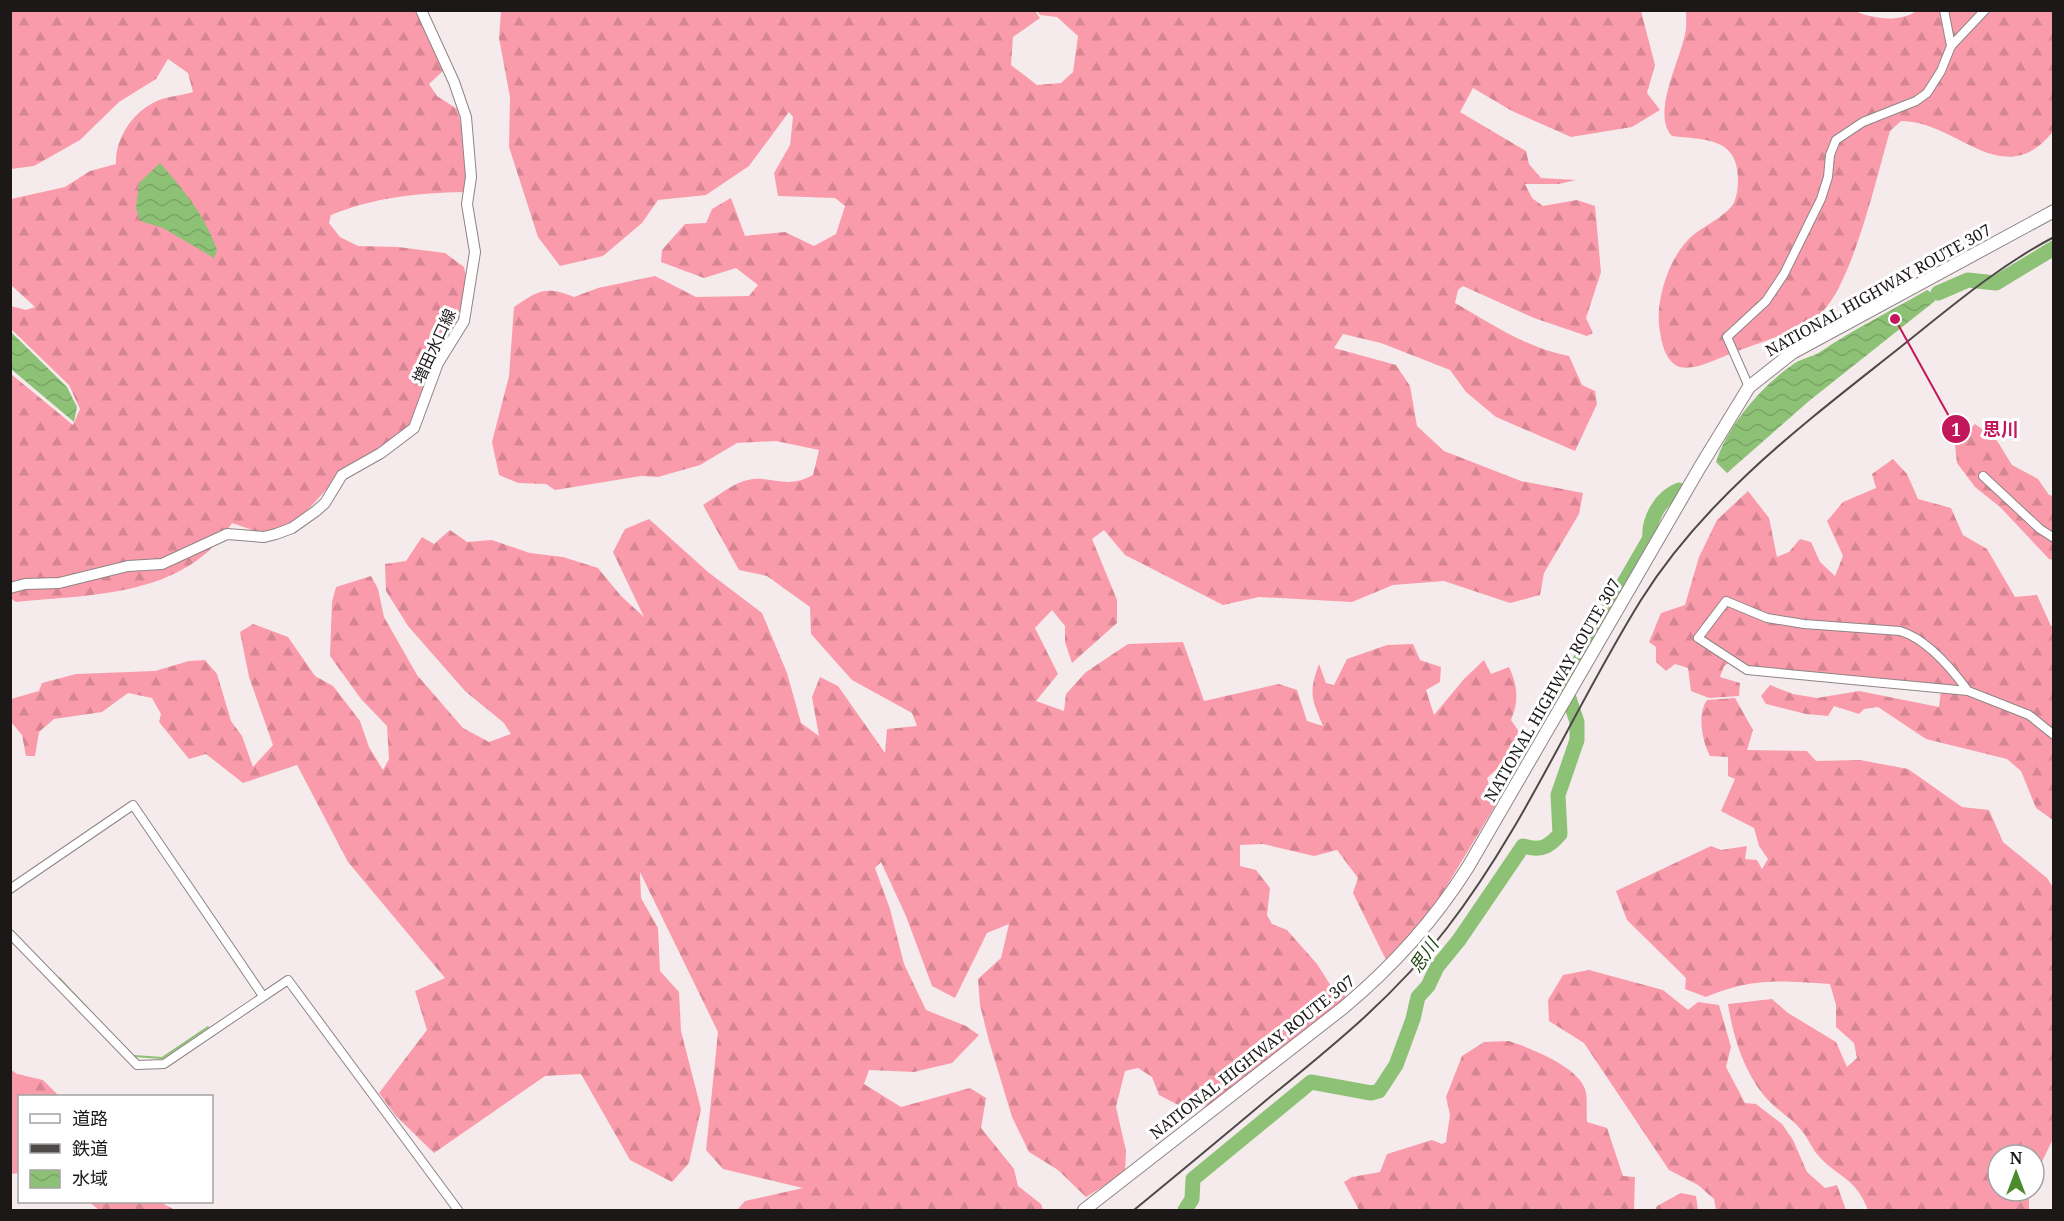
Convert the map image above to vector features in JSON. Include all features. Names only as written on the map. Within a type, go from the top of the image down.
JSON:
[{"type":"highway","name":"NATIONAL HIGHWAY ROUTE 307","points":[[1084,1210],[1343,1008],[1404,951],[1448,898],[1568,698],[1700,467],[1749,387],[1792,353],[2054,211]]},
{"type":"main road","name":"増田水口線","points":[[10,588],[25,584],[59,583],[128,566],[162,564],[227,534],[264,537],[292,528],[325,502],[342,475],[381,453],[414,428],[438,363],[464,321],[475,252],[467,204],[471,168],[465,117],[454,82],[421,10]]},
{"type":"street","points":[[1944,10],[1951,46]]},
{"type":"street","points":[[1749,387],[1727,337],[1766,300],[1784,274],[1821,199],[1828,177],[1830,155],[1836,140],[1868,119],[1922,97],[1941,71],[1951,46],[1985,10]]},
{"type":"street","points":[[1983,476],[2040,529],[2054,538]]},
{"type":"street","points":[[1968,691],[1955,674],[1924,645],[1910,634],[1900,631],[1795,623],[1767,618],[1726,601],[1698,638],[1747,670],[1968,691],[2029,715],[2054,735]]},
{"type":"street","points":[[10,889],[133,806],[263,996]]},
{"type":"street","points":[[10,934],[137,1065],[164,1064],[288,980],[458,1210]]},
{"type":"green space","points":[[1852,10],[1869,16],[1885,18],[1901,17],[1917,11],[2053,11],[2054,130],[2035,148],[2017,156],[1999,156],[1922,124],[1901,121],[1890,131],[1863,227],[1843,278],[1833,298],[1821,313],[1802,326],[1702,365],[1680,367],[1668,357],[1660,332],[1659,307],[1665,280],[1676,255],[1692,236],[1732,206],[1738,182],[1736,165],[1726,148],[1707,140],[1672,136],[1666,126],[1664,115],[1666,101],[1685,34],[1686,11]]},
{"type":"green space","points":[[11,11],[418,11],[444,70],[429,84],[437,96],[457,109],[460,119],[467,161],[464,192],[430,193],[380,200],[331,215],[329,223],[340,237],[358,246],[398,247],[445,253],[464,267],[471,302],[413,422],[396,438],[347,467],[303,515],[279,529],[258,532],[232,523],[212,547],[190,565],[164,578],[136,587],[76,597],[16,602],[10,598],[11,374],[73,425],[80,409],[69,385],[11,329],[11,306],[26,310],[35,307],[11,285],[11,199],[65,187],[90,171],[116,164],[121,137],[138,114],[167,97],[193,92],[188,73],[168,59],[156,79],[119,102],[80,140],[34,166],[11,169]]},
{"type":"green space","points":[[501,11],[1035,11],[1040,18],[1013,37],[1011,65],[1037,85],[1061,83],[1073,72],[1078,36],[1057,17],[1040,15],[1037,11],[1641,11],[1655,65],[1647,93],[1660,110],[1632,127],[1571,137],[1512,111],[1473,88],[1460,112],[1526,151],[1529,164],[1541,178],[1576,180],[1559,184],[1525,184],[1532,198],[1543,206],[1577,200],[1595,206],[1601,272],[1586,318],[1593,333],[1587,336],[1534,318],[1463,286],[1458,290],[1455,303],[1524,341],[1569,356],[1582,385],[1595,391],[1597,404],[1575,451],[1496,417],[1466,392],[1450,370],[1381,343],[1343,334],[1334,348],[1396,365],[1410,386],[1417,426],[1444,451],[1521,481],[1583,493],[1579,514],[1544,573],[1540,595],[1510,603],[1444,581],[1393,585],[1352,602],[1259,597],[1223,605],[1125,555],[1104,530],[1092,539],[1117,600],[1117,623],[1072,663],[1065,642],[1065,626],[1052,610],[1035,628],[1058,674],[1036,701],[1064,711],[1066,694],[1086,672],[1128,644],[1183,642],[1204,701],[1279,684],[1297,690],[1307,721],[1323,726],[1313,696],[1313,683],[1319,664],[1326,683],[1334,685],[1347,659],[1387,645],[1413,644],[1420,660],[1441,667],[1440,682],[1426,690],[1434,715],[1464,679],[1484,660],[1491,674],[1509,667],[1516,694],[1511,720],[1522,736],[1519,750],[1487,778],[1495,806],[1431,912],[1386,960],[1353,893],[1358,878],[1337,850],[1314,856],[1263,844],[1240,845],[1240,866],[1256,870],[1270,888],[1267,915],[1272,924],[1287,930],[1317,964],[1331,986],[1345,992],[1345,1002],[1211,1104],[1190,1111],[1159,1095],[1152,1077],[1138,1068],[1125,1071],[1116,1107],[1126,1151],[1125,1173],[1086,1197],[1058,1170],[1029,1152],[1012,1117],[989,1041],[980,1005],[978,979],[1001,958],[1009,924],[987,933],[955,998],[932,986],[906,916],[881,862],[875,868],[890,909],[904,964],[926,1010],[966,1026],[979,1035],[952,1063],[914,1072],[869,1070],[864,1084],[901,1107],[970,1088],[986,1098],[981,1128],[1014,1169],[1018,1186],[1041,1204],[1043,1210],[737,1210],[745,1201],[803,1188],[723,1169],[706,1150],[718,1032],[640,872],[641,898],[658,928],[660,971],[679,992],[681,1031],[701,1109],[689,1163],[672,1182],[630,1160],[581,1074],[545,1076],[434,1153],[396,1116],[379,1093],[427,1030],[415,991],[445,978],[348,862],[297,765],[243,783],[206,754],[189,759],[159,722],[161,714],[152,698],[128,693],[102,712],[54,719],[39,732],[35,756],[26,756],[22,735],[11,722],[11,699],[39,691],[42,683],[76,674],[155,671],[189,661],[205,660],[217,674],[231,721],[242,736],[253,767],[273,745],[249,677],[240,632],[253,624],[288,637],[315,676],[333,686],[360,721],[369,747],[383,770],[389,759],[387,726],[361,699],[330,656],[332,602],[336,587],[371,576],[378,589],[384,617],[417,675],[463,728],[489,742],[511,734],[504,723],[465,691],[408,626],[386,591],[385,564],[406,561],[422,537],[434,544],[450,530],[467,542],[492,540],[530,553],[563,557],[598,568],[621,596],[644,617],[613,552],[625,529],[649,519],[708,572],[762,613],[787,673],[801,723],[819,736],[812,697],[820,677],[838,686],[885,753],[887,729],[917,726],[912,713],[852,680],[811,634],[810,607],[767,576],[739,570],[703,505],[744,481],[762,479],[794,482],[803,480],[813,475],[819,450],[776,441],[737,443],[700,465],[658,477],[641,476],[555,490],[546,484],[518,483],[499,475],[492,442],[509,376],[514,307],[542,292],[556,291],[574,297],[598,288],[655,276],[696,297],[749,296],[758,285],[736,268],[704,278],[661,262],[662,250],[685,224],[706,223],[712,209],[731,198],[745,236],[785,232],[814,246],[836,234],[845,206],[835,198],[778,196],[774,173],[790,145],[793,117],[789,112],[749,166],[706,195],[658,200],[642,223],[603,256],[560,266],[538,237],[509,147],[510,97],[499,38]]},
{"type":"green space","points":[[1975,424],[1996,439],[2012,465],[2038,479],[2049,495],[2053,496],[2053,560],[2049,559],[2000,507],[1975,487],[1957,463],[1955,445]]},
{"type":"green space","points":[[1893,459],[1907,474],[1918,499],[1951,508],[1963,535],[1987,549],[2015,597],[2037,595],[2051,626],[2053,625],[2053,820],[2036,808],[2021,771],[2007,759],[1926,739],[1878,707],[1864,709],[1859,714],[1834,706],[1828,716],[1806,714],[1766,704],[1761,696],[1770,685],[1793,694],[1817,698],[1859,691],[1939,707],[1941,690],[1753,668],[1733,660],[1724,666],[1720,677],[1740,683],[1739,696],[1709,698],[1691,691],[1688,668],[1675,664],[1666,671],[1656,662],[1656,647],[1649,642],[1661,613],[1685,605],[1699,557],[1717,520],[1748,491],[1769,518],[1777,557],[1789,552],[1800,539],[1811,542],[1820,562],[1835,576],[1843,556],[1827,521],[1843,502],[1876,488],[1872,474]]},
{"type":"green space","points":[[1735,698],[1753,730],[1747,750],[1807,751],[1816,761],[1860,760],[1908,769],[1962,807],[1989,810],[2003,842],[2047,878],[2054,889],[2053,1139],[2046,1153],[2046,1143],[1986,1143],[1986,1203],[2029,1203],[2029,1210],[1868,1210],[1857,1190],[1824,1162],[1798,1127],[1760,1090],[1741,1055],[1728,1004],[1772,999],[1788,1013],[1836,1042],[1847,1067],[1857,1058],[1854,1043],[1836,1027],[1836,1005],[1830,984],[1753,983],[1706,997],[1685,989],[1686,978],[1627,920],[1616,891],[1711,846],[1721,850],[1747,846],[1745,859],[1757,860],[1762,869],[1768,859],[1759,846],[1754,828],[1721,811],[1735,779],[1728,776],[1728,757],[1710,756],[1705,743],[1701,720],[1707,700]]},
{"type":"green space","points":[[1589,970],[1663,990],[1688,1010],[1698,1002],[1719,1005],[1731,1047],[1726,1067],[1745,1103],[1756,1104],[1782,1124],[1793,1140],[1807,1172],[1825,1188],[1837,1185],[1846,1210],[1716,1210],[1714,1199],[1698,1185],[1669,1170],[1584,1043],[1549,1021],[1548,1000],[1563,975]]},
{"type":"green space","points":[[1509,1041],[1552,1059],[1573,1073],[1580,1081],[1586,1093],[1587,1122],[1607,1128],[1623,1176],[1635,1177],[1634,1210],[1359,1210],[1344,1182],[1352,1177],[1380,1172],[1387,1154],[1432,1140],[1442,1144],[1446,1142],[1450,1115],[1446,1097],[1462,1056],[1484,1042]]},
{"type":"green space","points":[[10,1069],[17,1074],[43,1080],[58,1095],[18,1095],[18,1173],[11,1174]]},
{"type":"green space","points":[[1681,1193],[1696,1196],[1698,1210],[1655,1210],[1657,1206]]},
{"type":"green space","points":[[90,1203],[162,1203],[175,1210],[99,1210]]},
{"type":"water","points":[[160,163],[185,193],[207,226],[217,250],[214,258],[163,228],[140,221],[136,208],[139,183]]},
{"type":"water","points":[[1949,285],[1955,286],[1934,296],[1935,301],[1809,401],[1727,473],[1716,462],[1721,448],[1738,420],[1759,394],[1783,372],[1795,363],[1817,354],[1927,290],[1933,294]]},
{"type":"water","points":[[11,332],[67,387],[77,407],[74,422],[11,369]]},
{"type":"waterway","name":"思川","points":[[1938,293],[1968,280],[1996,283],[2054,248]]},
{"type":"waterway","name":"思川","points":[[1595,633],[1650,538],[1651,523],[1657,509],[1667,497],[1679,490]]},
{"type":"waterway","name":"思川","points":[[1185,1210],[1192,1199],[1193,1179],[1311,1082],[1371,1093],[1379,1091],[1396,1065],[1413,1019],[1418,997],[1428,986],[1437,967],[1459,940],[1523,846],[1543,847],[1560,834],[1558,795],[1577,740],[1577,722],[1565,686],[1592,640]]},
{"type":"waterway","points":[[59,978],[88,1009]]},
{"type":"waterway","points":[[134,1056],[162,1058],[208,1027]]},
{"type":"railway","points":[[1134,1210],[1341,1038],[1407,975],[1447,928],[1501,849],[1641,600],[1666,563],[1724,496],[1790,436],[1951,306],[2011,262],[2054,237]]},
{"type":"place","name":"思川","points":[[1895,319]]}]
